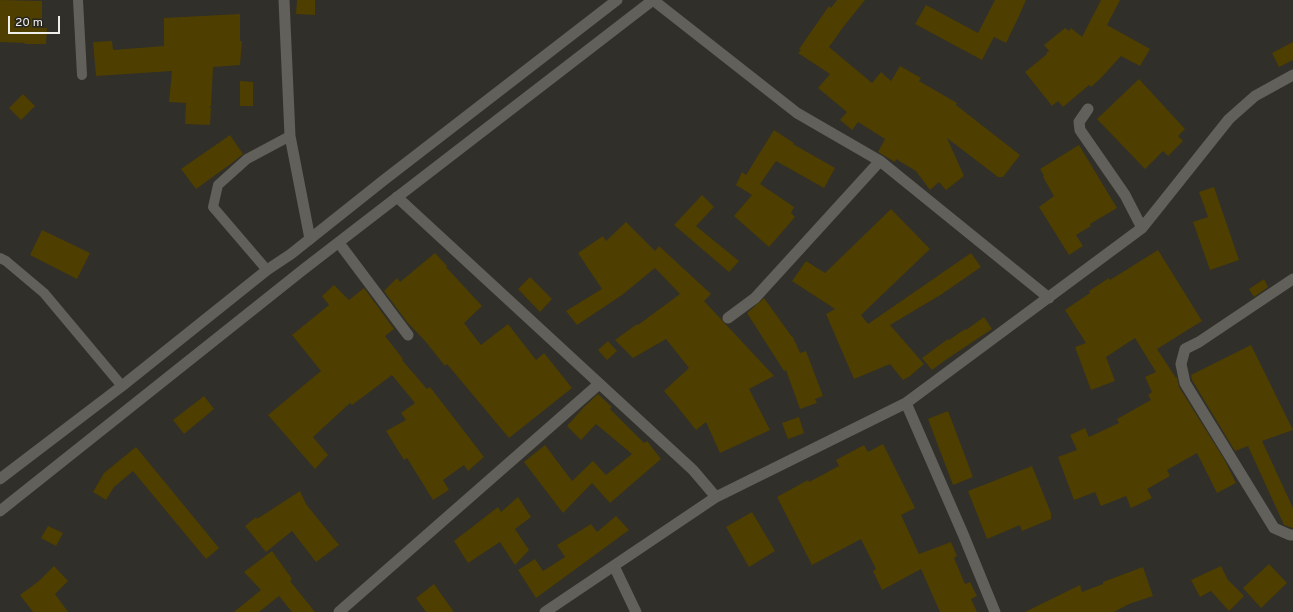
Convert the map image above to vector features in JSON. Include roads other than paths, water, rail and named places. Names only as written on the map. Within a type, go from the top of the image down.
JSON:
[{"type":"street","points":[[284,0],[290,136],[310,240]]},
{"type":"street","points":[[0,478],[122,386],[267,270],[310,240],[617,0]]},
{"type":"street","points":[[0,511],[397,197],[653,0],[796,113],[880,161],[1049,298]]},
{"type":"street","points":[[545,612],[716,497],[906,403],[1142,228],[1229,119],[1255,96],[1293,75]]},
{"type":"street","points":[[1088,109],[1079,122],[1080,130],[1125,195],[1142,228]]},
{"type":"street","points":[[728,318],[755,298],[880,161]]},
{"type":"street","points":[[397,197],[693,470],[716,497]]},
{"type":"street","points":[[339,243],[408,335]]},
{"type":"street","points":[[1293,280],[1199,342],[1185,349],[1181,364],[1185,383],[1274,528],[1290,536],[1293,535]]},
{"type":"street","points":[[338,612],[599,384]]},
{"type":"street","points":[[906,403],[996,612]]},
{"type":"street","points":[[614,566],[636,612]]},
{"type":"lane","points":[[78,0],[82,75]]},
{"type":"lane","points":[[267,270],[213,207],[218,185],[247,159],[290,136]]},
{"type":"lane","points":[[0,258],[6,261],[44,293],[122,386]]}]
